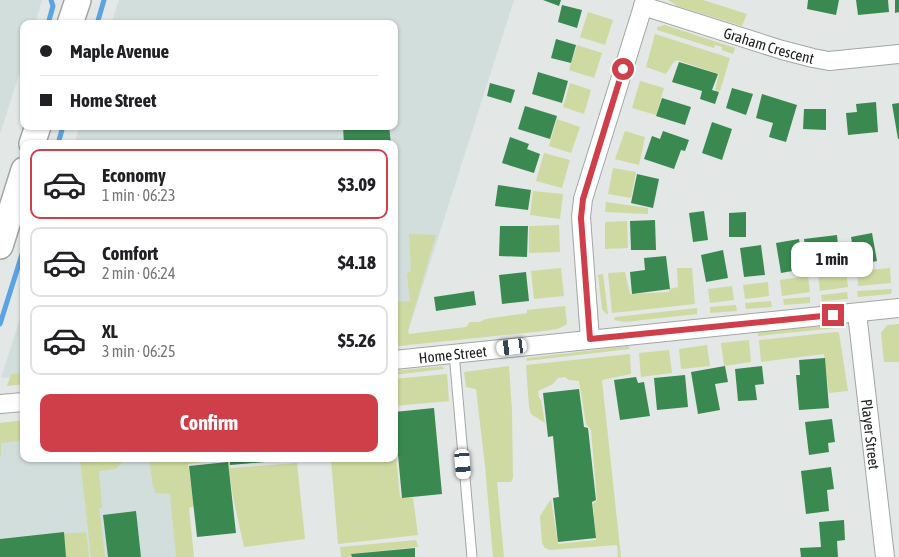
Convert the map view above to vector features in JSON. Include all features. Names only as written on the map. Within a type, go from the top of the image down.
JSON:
[{"type":"main road","points":[[71,20],[78,0]]},
{"type":"main road","points":[[0,246],[20,183]]},
{"type":"street","name":"Graham Crescent","points":[[644,3],[782,50],[813,58],[829,61],[899,54]]},
{"type":"street","points":[[590,339],[581,218],[583,199],[644,3]]},
{"type":"street","name":"Home Street","points":[[398,360],[899,308]]},
{"type":"street","name":"Player Street","points":[[857,312],[885,557]]},
{"type":"street","points":[[0,404],[20,402]]},
{"type":"lane","points":[[454,354],[472,557]]},
{"type":"shaded area","points":[[0,0],[42,0],[36,20],[20,20],[20,72],[0,134]]},
{"type":"shaded area","points":[[119,0],[514,0],[407,335],[398,336],[398,140],[75,140],[79,130],[398,130],[398,20],[112,20]]},
{"type":"shaded area","points":[[20,319],[20,376],[1,378]]},
{"type":"shaded area","points":[[20,424],[20,462],[176,462],[187,557],[0,557],[0,427]]},
{"type":"green space","points":[[668,0],[703,0],[747,14],[742,26],[677,6]]},
{"type":"green space","points":[[588,12],[613,20],[605,45],[580,37]]},
{"type":"green space","points":[[665,25],[735,48],[733,54],[722,50],[722,47],[715,45],[714,48],[657,30],[657,27]]},
{"type":"green space","points":[[655,34],[730,58],[720,91],[715,90],[719,74],[677,60],[666,74],[646,67]]},
{"type":"green space","points":[[577,45],[602,53],[594,78],[569,70]]},
{"type":"green space","points":[[640,81],[664,88],[656,115],[632,108]]},
{"type":"green space","points":[[570,83],[591,90],[584,114],[563,107]]},
{"type":"green space","points":[[557,119],[580,127],[571,153],[549,146]]},
{"type":"green space","points":[[625,131],[645,137],[639,165],[615,159]]},
{"type":"green space","points":[[544,153],[570,160],[562,188],[536,181]]},
{"type":"green space","points":[[613,168],[636,172],[631,198],[608,194]]},
{"type":"green space","points":[[533,191],[563,194],[560,219],[530,215]]},
{"type":"green space","points":[[606,202],[648,208],[648,214],[605,212]]},
{"type":"green space","points":[[627,221],[628,248],[605,249],[605,222]]},
{"type":"green space","points":[[559,225],[560,252],[529,253],[529,226]]},
{"type":"green space","points":[[409,234],[436,235],[408,330],[409,334],[466,327],[470,322],[480,322],[485,319],[527,313],[527,310],[565,306],[567,324],[558,329],[543,331],[399,346],[398,302],[410,301],[407,274],[411,270]]},
{"type":"green space","points":[[561,268],[564,296],[534,299],[531,271]]},
{"type":"green space","points":[[677,268],[692,268],[695,304],[612,313],[608,273],[625,272],[630,294],[669,292],[669,289],[678,287]]},
{"type":"green space","points":[[890,268],[891,283],[858,286],[857,271]]},
{"type":"green space","points":[[846,271],[848,287],[820,291],[818,275]]},
{"type":"green space","points":[[603,274],[608,314],[602,309],[598,275]]},
{"type":"green space","points":[[808,276],[810,292],[782,296],[780,280]]},
{"type":"green space","points":[[768,282],[769,296],[745,299],[743,285]]},
{"type":"green space","points":[[732,286],[734,300],[710,303],[708,289]]},
{"type":"green space","points":[[892,289],[891,294],[858,297],[857,291]]},
{"type":"green space","points":[[847,292],[848,299],[822,301],[821,295]]},
{"type":"green space","points":[[810,297],[810,303],[784,305],[783,299]]},
{"type":"green space","points":[[771,301],[772,307],[746,309],[745,303]]},
{"type":"green space","points":[[736,305],[737,311],[710,313],[710,307]]},
{"type":"green space","points":[[697,308],[697,314],[624,322],[614,320],[615,317]]},
{"type":"green space","points":[[899,324],[899,362],[884,362],[881,333],[887,325]]},
{"type":"green space","points":[[831,325],[838,326],[837,328],[758,336],[758,332]]},
{"type":"green space","points":[[839,333],[848,391],[829,393],[824,354],[761,362],[759,340]]},
{"type":"green space","points":[[749,340],[751,362],[724,366],[721,343]]},
{"type":"green space","points":[[707,345],[710,366],[681,369],[679,349]]},
{"type":"green space","points":[[628,346],[630,349],[526,361],[527,358]]},
{"type":"green space","points":[[669,350],[672,373],[641,377],[639,353]]},
{"type":"green space","points":[[630,354],[631,374],[602,380],[621,557],[618,557],[617,545],[550,550],[545,548],[542,543],[540,516],[551,499],[558,544],[596,540],[593,504],[597,500],[591,430],[586,424],[579,381],[569,380],[565,377],[558,378],[553,384],[538,391],[545,423],[531,414],[526,365]]},
{"type":"green space","points":[[442,366],[444,369],[398,375],[398,371]]},
{"type":"green space","points":[[509,366],[513,478],[511,482],[497,482],[504,557],[493,557],[476,389],[466,387],[464,372]]},
{"type":"green space","points":[[20,373],[20,384],[7,386],[11,374]]},
{"type":"green space","points":[[447,374],[449,401],[398,406],[398,379]]},
{"type":"green space","points":[[20,420],[20,441],[1,443],[1,456],[0,456],[0,423]]},
{"type":"green space","points":[[80,462],[122,462],[116,469],[99,471],[102,508],[99,508],[105,557],[91,557]]},
{"type":"green space","points":[[149,462],[204,462],[188,464],[194,506],[189,508],[194,557],[176,557],[170,494],[156,493]]},
{"type":"green space","points":[[227,462],[229,462],[230,468],[297,463],[305,539],[244,547]]},
{"type":"green space","points":[[331,462],[396,462],[400,497],[413,498],[418,535],[338,544]]},
{"type":"green space","points":[[86,532],[89,557],[62,557],[61,534]]},
{"type":"green space","points":[[416,540],[418,547],[351,554],[351,557],[341,557],[340,547]]},
{"type":"building","points":[[543,0],[561,0],[559,6]]},
{"type":"building","points":[[808,0],[839,0],[836,15],[807,9]]},
{"type":"building","points":[[856,0],[888,0],[889,12],[858,15]]},
{"type":"building","points":[[895,0],[899,0],[899,12],[895,13]]},
{"type":"building","points":[[562,5],[582,10],[577,28],[558,22]]},
{"type":"building","points":[[556,39],[576,45],[571,63],[551,58]]},
{"type":"building","points":[[679,62],[718,74],[712,90],[719,92],[715,104],[700,99],[702,91],[672,82]]},
{"type":"building","points":[[538,72],[568,81],[562,103],[532,94]]},
{"type":"building","points":[[490,83],[515,90],[511,103],[487,96]]},
{"type":"building","points":[[732,88],[753,94],[746,115],[726,108]]},
{"type":"building","points":[[762,94],[797,105],[786,142],[769,137],[773,123],[756,118]]},
{"type":"building","points":[[662,98],[691,107],[685,125],[656,116]]},
{"type":"building","points":[[876,102],[878,132],[848,135],[846,113],[857,112],[856,104]]},
{"type":"building","points":[[899,103],[899,139],[898,139],[892,104]]},
{"type":"building","points":[[525,106],[557,116],[550,139],[518,129]]},
{"type":"building","points":[[804,109],[826,109],[826,130],[803,129]]},
{"type":"building","points":[[712,122],[732,129],[722,160],[702,153]]},
{"type":"building","points":[[343,130],[389,130],[391,140],[344,140]]},
{"type":"building","points":[[663,131],[689,140],[685,151],[681,150],[674,169],[644,159],[652,136],[660,139]]},
{"type":"building","points":[[510,137],[529,144],[527,149],[540,154],[534,173],[502,163]]},
{"type":"building","points":[[637,174],[659,179],[653,208],[631,203]]},
{"type":"building","points":[[498,185],[531,190],[528,210],[495,206]]},
{"type":"building","points":[[704,211],[708,240],[693,242],[689,213]]},
{"type":"building","points":[[746,212],[746,237],[729,237],[729,213]]},
{"type":"building","points":[[655,220],[656,250],[631,250],[630,221]]},
{"type":"building","points":[[500,226],[528,226],[527,257],[499,256]]},
{"type":"building","points":[[872,233],[877,261],[856,265],[851,237]]},
{"type":"building","points":[[837,235],[840,266],[819,269],[818,257],[806,258],[804,239]]},
{"type":"building","points":[[799,239],[804,269],[781,273],[776,243]]},
{"type":"building","points":[[761,245],[765,275],[744,277],[740,248]]},
{"type":"building","points":[[723,250],[728,278],[706,282],[701,255]]},
{"type":"building","points":[[666,256],[670,289],[632,294],[630,272],[645,270],[644,258]]},
{"type":"building","points":[[526,272],[529,301],[502,304],[499,275]]},
{"type":"building","points":[[474,291],[476,305],[436,311],[434,297]]},
{"type":"building","points":[[825,358],[829,408],[799,410],[796,375],[800,375],[799,360]]},
{"type":"building","points":[[725,366],[728,382],[715,384],[720,410],[698,414],[691,372]]},
{"type":"building","points":[[762,366],[764,384],[755,385],[757,400],[738,401],[735,369]]},
{"type":"building","points":[[685,375],[688,407],[657,410],[654,378]]},
{"type":"building","points":[[636,377],[638,383],[644,382],[650,416],[620,420],[614,380]]},
{"type":"building","points":[[579,389],[584,427],[588,428],[596,500],[592,502],[596,538],[558,542],[553,498],[559,497],[553,436],[548,437],[543,393]]},
{"type":"building","points":[[434,408],[442,494],[402,498],[398,455],[398,412]]},
{"type":"building","points":[[832,419],[835,442],[828,443],[829,452],[809,455],[805,422]]},
{"type":"building","points":[[228,462],[236,533],[197,537],[189,466]]},
{"type":"building","points":[[230,462],[264,462],[230,465]]},
{"type":"building","points":[[831,467],[834,489],[827,490],[829,511],[806,514],[801,471]]},
{"type":"building","points":[[136,511],[141,557],[108,557],[103,515]]},
{"type":"building","points":[[844,520],[845,540],[837,541],[838,557],[801,557],[800,548],[821,547],[819,522]]},
{"type":"building","points":[[64,532],[66,557],[0,557],[0,539]]},
{"type":"building","points":[[415,548],[415,557],[352,557],[351,554]]},
{"type":"waterway","points":[[49,20],[53,6],[51,0]]},
{"type":"waterway","points":[[98,20],[104,0]]},
{"type":"waterway","points":[[59,140],[62,130]]},
{"type":"waterway","points":[[0,324],[20,261]]},
{"type":"route","points":[[623,69],[583,199],[581,218],[590,339],[833,315]]}]
